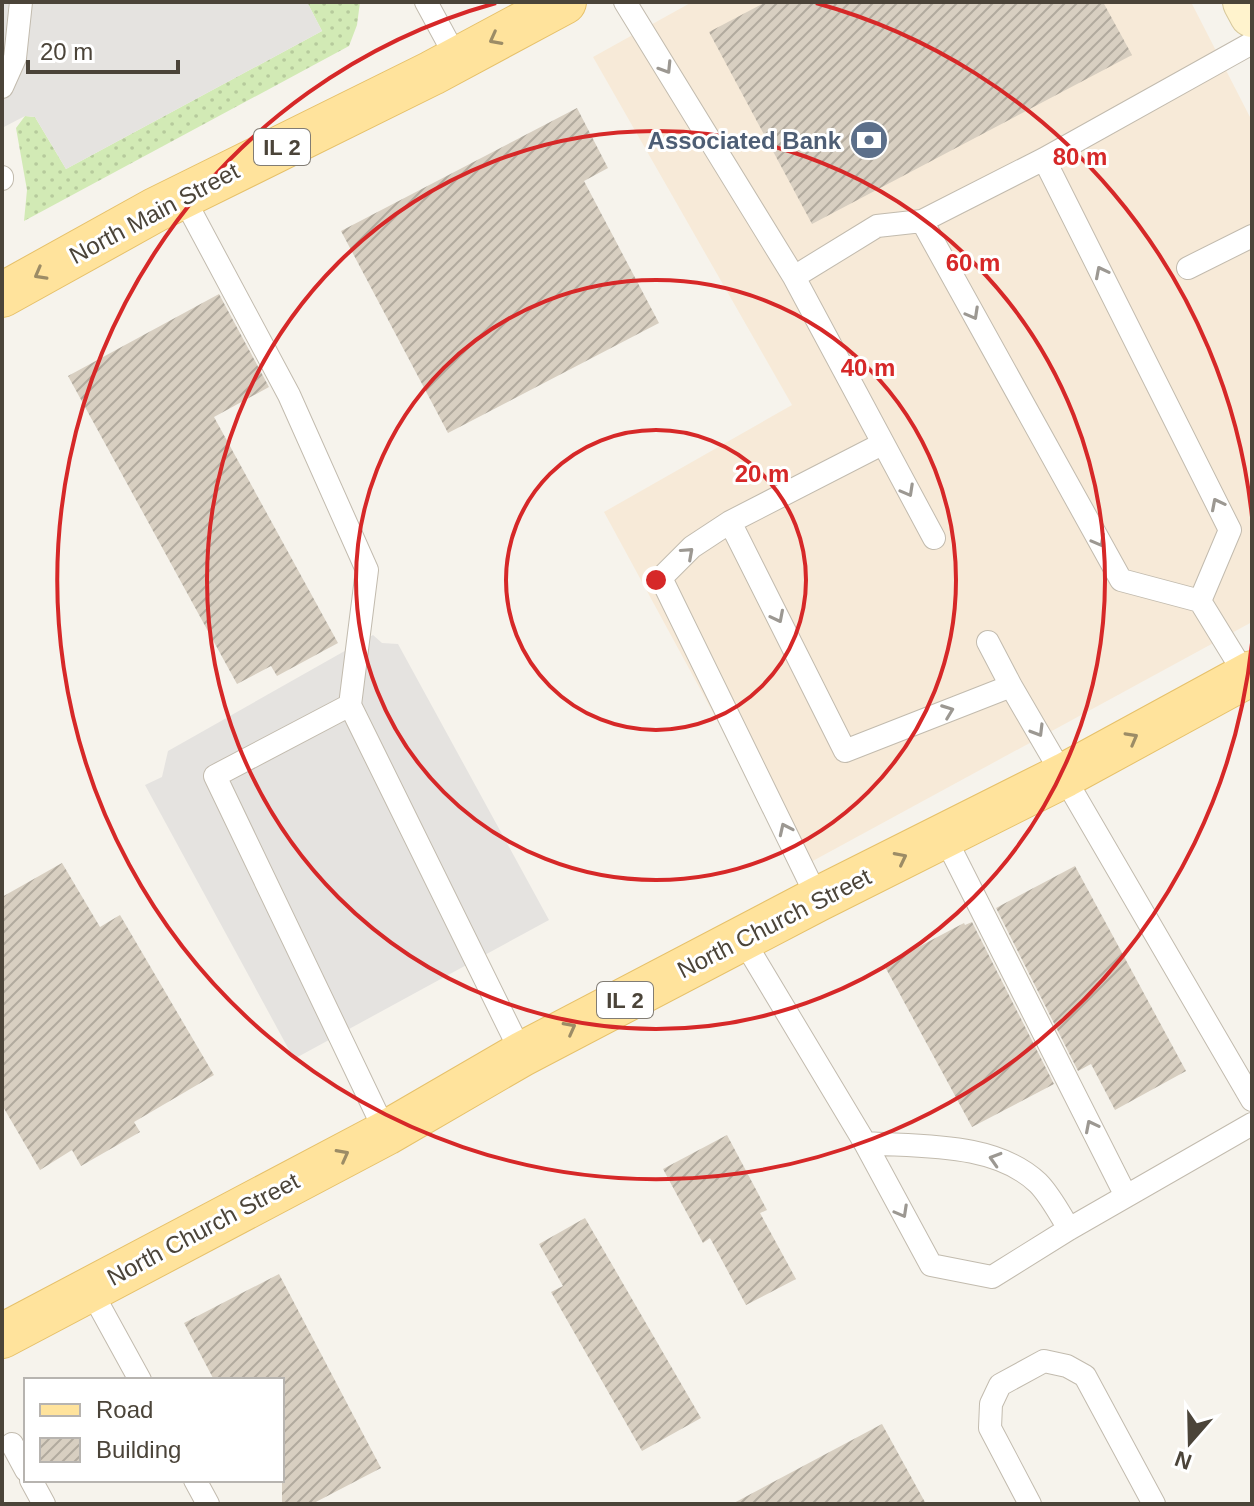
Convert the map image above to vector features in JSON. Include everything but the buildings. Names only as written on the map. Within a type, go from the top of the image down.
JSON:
[{"type":"main road","name":"North Main Street","points":[[2,295],[183,197],[564,2]]},
{"type":"main road","name":"North Church Street","points":[[2,1336],[386,1133],[522,1054],[742,938],[1065,775],[1249,674]]},
{"type":"street","points":[[1245,2],[1252,15]]},
{"type":"lane","points":[[2,87],[15,58],[21,2]]},
{"type":"lane","points":[[426,2],[457,59]]},
{"type":"lane","points":[[625,2],[794,277],[934,538]]},
{"type":"lane","points":[[794,277],[877,226],[922,221],[1044,159],[1252,43]]},
{"type":"lane","points":[[1044,159],[1230,530],[1200,601]]},
{"type":"lane","points":[[183,197],[289,395],[367,570],[350,705],[522,1054]]},
{"type":"lane","points":[[922,221],[1121,580],[1200,601],[1249,674]]},
{"type":"lane","points":[[1188,268],[1252,236]]},
{"type":"lane","points":[[818,899],[661,578],[692,547],[730,522],[882,444]]},
{"type":"lane","points":[[730,522],[845,751],[1011,686]]},
{"type":"lane","points":[[988,642],[1252,1100]]},
{"type":"lane","points":[[350,705],[215,776],[386,1133]]},
{"type":"lane","points":[[944,836],[1126,1196]]},
{"type":"lane","points":[[742,938],[865,1143],[931,1265],[992,1277],[1252,1124]]},
{"type":"lane","points":[[865,1143],[942,1148],[981,1154],[1014,1165],[1040,1184],[1069,1229]]},
{"type":"lane","points":[[90,1289],[139,1378]]},
{"type":"lane","points":[[1030,1504],[990,1428],[991,1404],[1000,1385],[1044,1361],[1067,1366],[1085,1376],[1154,1504]]},
{"type":"lane","points":[[12,1444],[24,1466]]},
{"type":"lane","points":[[32,1482],[44,1504]]},
{"type":"lane","points":[[196,1482],[208,1504]]},
{"type":"shaded area","points":[[2,2],[307,2],[322,31],[66,169],[35,117],[25,116],[2,128]]},
{"type":"shaded area","points":[[692,2],[1191,2],[1252,121],[1252,622],[798,869],[604,512],[792,405],[593,57]]},
{"type":"shaded area","points":[[373,635],[382,643],[398,644],[549,920],[294,1059],[145,785],[162,777],[168,751]]},
{"type":"green space","points":[[307,2],[360,2],[357,25],[349,46],[24,221],[27,190],[16,128],[25,116],[35,117],[66,169],[322,31]]},
{"type":"place","name":"Associated Bank","points":[[869,140]]}]
